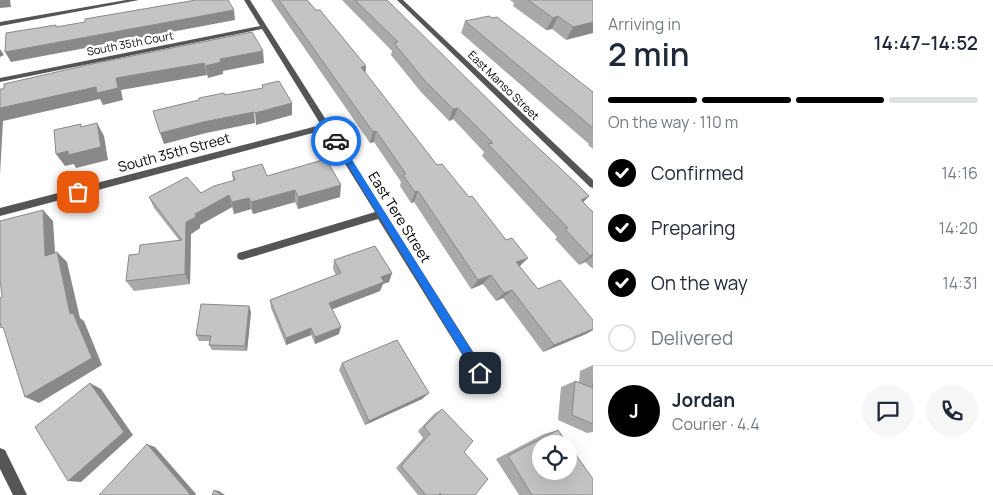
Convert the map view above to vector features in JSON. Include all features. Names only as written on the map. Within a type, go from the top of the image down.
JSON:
[{"type":"street","points":[[0,24],[136,0]]},
{"type":"street","name":"East Tere Street","points":[[247,0],[480,373]]},
{"type":"street","name":"East Manso Street","points":[[400,0],[593,185]]},
{"type":"street","name":"South 35th Court","points":[[0,80],[264,27]]},
{"type":"street","name":"South 35th Street","points":[[0,212],[327,126]]},
{"type":"street","points":[[242,256],[382,214]]},
{"type":"street","points":[[0,455],[20,495]]},
{"type":"building","points":[[196,0],[228,0],[234,10],[5,52],[6,33],[85,22],[85,19]]},
{"type":"building","points":[[279,0],[307,0],[316,10],[320,10],[366,66],[361,67],[437,165],[442,164],[469,197],[472,196],[506,240],[512,238],[528,258],[516,262],[538,289],[560,280],[593,320],[593,329],[554,345],[512,290],[504,293],[491,275],[478,280],[418,191],[415,192],[403,175],[406,174],[376,131],[373,132]]},
{"type":"building","points":[[355,0],[387,0],[589,196],[581,200],[593,212],[593,254],[590,256],[565,229],[568,228],[488,144],[493,143],[458,108],[453,109],[425,81],[394,43],[398,42]]},
{"type":"building","points":[[528,0],[593,0],[593,22],[573,27],[558,16],[553,18]]},
{"type":"building","points":[[489,16],[492,18],[497,17],[593,92],[593,128],[465,21]]},
{"type":"building","points":[[252,32],[263,51],[220,59],[221,62],[205,66],[204,63],[116,78],[118,88],[97,93],[96,87],[0,108],[0,89],[4,89],[4,84],[92,64]]},
{"type":"building","points":[[279,81],[292,103],[255,113],[203,122],[160,133],[153,111],[199,100],[199,98],[263,88],[262,85]]},
{"type":"building","points":[[97,123],[101,147],[68,155],[68,151],[56,154],[54,130],[81,124],[81,127]]},
{"type":"building","points":[[326,159],[341,185],[298,197],[295,190],[251,202],[249,198],[232,202],[229,195],[195,214],[196,217],[186,222],[185,274],[126,281],[129,255],[139,254],[140,245],[182,240],[149,197],[187,177],[201,193],[214,186],[235,180],[232,172],[262,164],[267,176]]},
{"type":"building","points":[[43,210],[45,256],[57,252],[70,314],[73,313],[92,358],[25,397],[0,321],[0,298],[2,297],[0,279],[0,221]]},
{"type":"building","points":[[375,246],[392,273],[381,277],[384,282],[329,303],[341,327],[315,337],[311,328],[286,338],[270,300],[341,273],[334,260]]},
{"type":"building","points":[[201,304],[249,306],[245,346],[209,345],[211,336],[196,335]]},
{"type":"building","points":[[397,340],[429,393],[369,421],[342,363]]},
{"type":"building","points":[[575,381],[593,388],[593,424],[572,415]]},
{"type":"building","points":[[90,383],[124,432],[68,481],[35,427]]},
{"type":"building","points":[[442,409],[473,441],[464,452],[488,479],[475,495],[442,495],[440,493],[439,495],[426,495],[401,466],[430,434],[424,427]]},
{"type":"building","points":[[558,430],[562,435],[548,435]]},
{"type":"building","points":[[147,444],[190,494],[99,495]]},
{"type":"building","points":[[532,444],[532,480],[577,480],[577,456],[593,479],[593,495],[532,495],[508,456]]},
{"type":"building","points":[[214,490],[221,495],[212,495]]},
{"type":"way so far","points":[[78,192],[327,126],[336,141]]},
{"type":"route","points":[[336,141],[480,373]]}]
